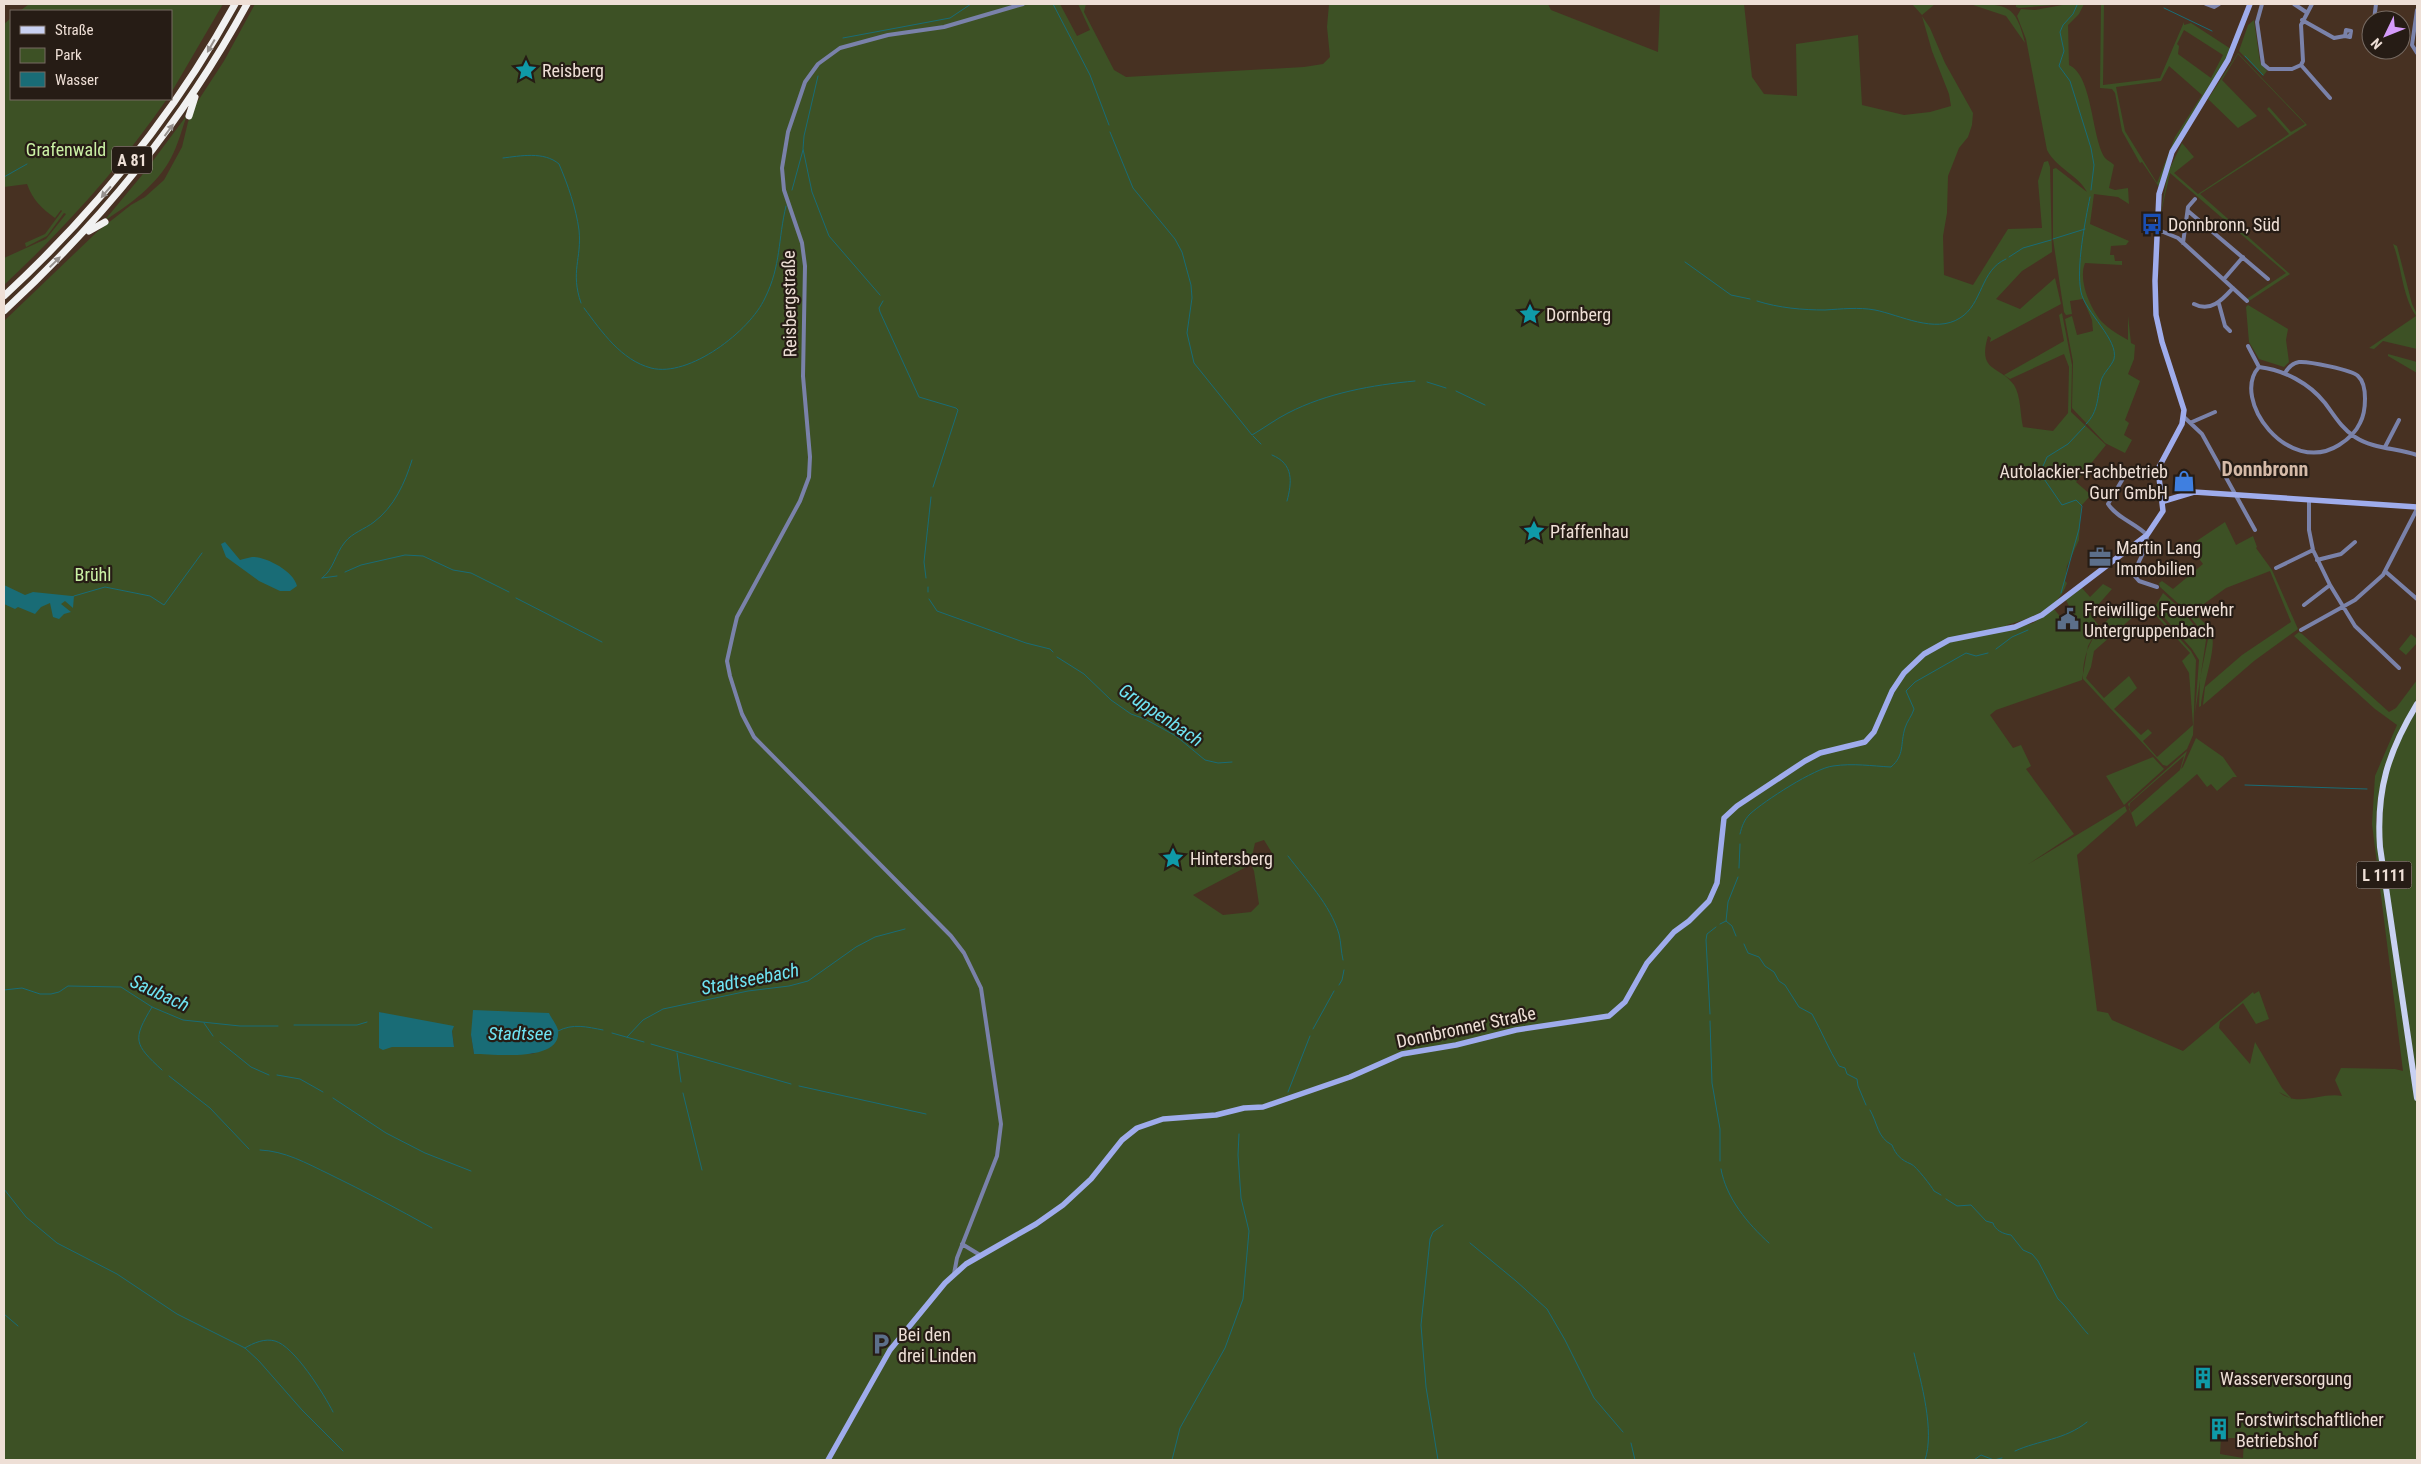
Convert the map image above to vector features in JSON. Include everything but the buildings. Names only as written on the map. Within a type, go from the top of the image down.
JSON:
[{"type":"highway","name":"A 81","points":[[4,296],[74,228],[133,160],[179,96],[234,4]]},
{"type":"highway","name":"A 81","points":[[4,311],[82,235],[141,167],[197,90],[247,4]]},
{"type":"highway","points":[[189,116],[197,90]]},
{"type":"highway","points":[[82,235],[105,222]]},
{"type":"main road","name":"L 1111","points":[[2417,704],[2404,725],[2389,758],[2381,790],[2378,818],[2380,847],[2417,1098]]},
{"type":"street","name":"Reisbergstraße","points":[[962,1244],[997,1156],[1001,1124],[981,988],[964,953],[951,936],[754,737],[742,714],[727,661],[737,617],[800,501],[809,477],[810,458],[803,376],[805,266],[802,243],[784,190],[782,168],[788,132],[805,82],[818,64],[840,48],[888,35],[944,27],[1023,4]]},
{"type":"street","points":[[2206,4],[2214,7],[2219,4]]},
{"type":"street","points":[[2250,4],[2228,60],[2172,152],[2164,172],[2158,200],[2156,315],[2162,342],[2183,403],[2184,417],[2158,469],[2159,486],[2164,501],[2190,492],[2309,501],[2328,500],[2417,508],[2386,572],[2364,593],[2300,630]]},
{"type":"street","points":[[2262,4],[2257,22],[2263,64],[2269,69],[2292,69],[2301,65],[2303,61],[2302,20],[2312,4]]},
{"type":"street","points":[[2294,4],[2306,12]]},
{"type":"street","points":[[2417,10],[2412,45],[2417,53]]},
{"type":"street","points":[[2302,20],[2330,37],[2337,39],[2345,36]]},
{"type":"street","points":[[2301,65],[2330,98]]},
{"type":"street","points":[[2184,244],[2188,211],[2195,199]]},
{"type":"street","points":[[2188,211],[2268,278]]},
{"type":"street","points":[[2156,229],[2168,232],[2184,244],[2247,301]]},
{"type":"street","points":[[2224,279],[2243,257]]},
{"type":"street","points":[[2194,304],[2199,307],[2219,304],[2233,288]]},
{"type":"street","points":[[2219,304],[2225,326],[2230,331]]},
{"type":"street","points":[[2248,346],[2259,367],[2284,373],[2317,394],[2351,435],[2363,441],[2417,455]]},
{"type":"street","points":[[2259,367],[2252,377],[2252,398],[2268,428],[2283,444],[2300,451],[2316,453],[2335,447],[2351,435],[2362,417],[2364,388],[2358,376],[2352,372],[2302,362],[2292,365],[2284,373]]},
{"type":"street","points":[[2192,422],[2215,412]]},
{"type":"street","points":[[2184,417],[2192,422],[2208,445],[2255,530]]},
{"type":"street","points":[[2386,447],[2399,420]]},
{"type":"street","points":[[2128,470],[2108,505],[2147,535],[2146,547],[2135,567],[2134,577],[2157,587]]},
{"type":"street","name":"Donnbronner Straße","points":[[828,1460],[890,1350],[954,1274],[980,1256],[1036,1224],[1068,1202],[1122,1140],[1137,1128],[1163,1119],[1216,1116],[1244,1108],[1263,1107],[1350,1078],[1402,1054],[1456,1045],[1543,1026],[1609,1016],[1624,1002],[1647,963],[1674,932],[1690,921],[1709,901],[1717,883],[1724,818],[1737,806],[1820,753],[1865,742],[1874,732],[1892,691],[1904,673],[1924,654],[1949,640],[2015,627],[2048,611],[2147,535],[2161,516],[2164,501]]},
{"type":"street","points":[[2309,501],[2313,550],[2330,585],[2355,626],[2398,668]]},
{"type":"street","points":[[2317,560],[2341,554],[2354,542]]},
{"type":"street","points":[[2276,568],[2313,550]]},
{"type":"street","points":[[2386,572],[2416,596]]},
{"type":"street","points":[[2304,605],[2330,585]]},
{"type":"street","points":[[954,1274],[956,1258],[962,1244],[980,1256]]},
{"type":"green space","points":[[29,4],[223,4],[172,91],[172,10],[21,10]]},
{"type":"green space","name":"Brühl","points":[[255,4],[1060,4],[1077,36],[1090,30],[1078,4],[1086,4],[1084,12],[1114,70],[1126,77],[1304,67],[1323,64],[1330,57],[1327,27],[1329,4],[1548,4],[1551,10],[1658,52],[1660,4],[1744,4],[1752,77],[1764,94],[1797,96],[1796,44],[1858,35],[1862,105],[1904,115],[1930,112],[1951,106],[1949,94],[1932,51],[1922,16],[1930,28],[1945,63],[1973,113],[1968,137],[1959,148],[1948,176],[1947,213],[1943,236],[1944,275],[1973,285],[2008,229],[2042,228],[2038,181],[2044,162],[2048,161],[2050,167],[2052,252],[2022,271],[1996,299],[2020,309],[2055,278],[2061,304],[1990,342],[1991,338],[1988,336],[1985,356],[1992,367],[2014,385],[2019,400],[2023,427],[2053,431],[2068,413],[2069,367],[2064,354],[2010,379],[2004,375],[2064,341],[2059,315],[2062,313],[2072,365],[2071,412],[2106,445],[2076,482],[2091,495],[2081,506],[2079,540],[2067,566],[2065,581],[2067,583],[2063,592],[2058,600],[2043,611],[2007,625],[2009,630],[2033,623],[2054,609],[2067,625],[2076,620],[2066,600],[2082,588],[2090,597],[2103,584],[2112,589],[2090,614],[2099,626],[2088,646],[2082,680],[1996,710],[1990,715],[2013,748],[2021,745],[2031,766],[2026,769],[2074,834],[2027,865],[2125,806],[2127,811],[2077,855],[2097,1011],[2108,1013],[2112,1020],[2183,1051],[2253,992],[2254,994],[2259,991],[2269,1019],[2256,1024],[2243,1003],[2220,1022],[2219,1028],[2250,1064],[2255,1042],[2282,1088],[2291,1098],[2342,1096],[2335,1080],[2341,1068],[2395,1069],[2403,1071],[2372,824],[2375,776],[2397,725],[2375,709],[2294,636],[2299,632],[2302,634],[2389,712],[2396,708],[2417,680],[2417,700],[2396,736],[2384,768],[2376,821],[2410,1059],[2410,1072],[2416,1073],[2382,846],[2382,827],[2388,775],[2399,742],[2417,710],[2417,1460],[4,1460],[4,321],[98,231],[131,205],[145,197],[164,180],[182,147],[194,107],[224,61]],"holes":[[[1264,840],[1272,853],[1251,864],[1254,871],[1259,904],[1251,912],[1223,915],[1193,895],[1250,865],[1255,843]],[[379,1012],[452,1031],[454,1046],[391,1047],[380,1023]],[[471,1035],[535,1054],[474,1054]],[[2221,1438],[2244,1438],[2243,1458],[2220,1454]]]},
{"type":"green space","points":[[1912,4],[1935,4],[1922,15]]},
{"type":"green space","points":[[1970,4],[2001,6],[2008,9],[2018,21],[2025,43],[2006,16]]},
{"type":"green space","points":[[2016,4],[2065,4],[2019,8],[2016,7]]},
{"type":"green space","points":[[2068,4],[2084,4],[2079,14],[2068,25],[2069,65],[2077,71],[2083,81],[2100,148],[2105,158],[2114,165],[2109,188],[2115,190],[2128,188],[2129,204],[2118,197],[2094,194],[2090,224],[2129,241],[2126,245],[2111,246],[2110,255],[2114,255],[2115,261],[2122,261],[2122,265],[2085,263],[2083,270],[2086,294],[2102,322],[2128,340],[2128,316],[2131,343],[2135,345],[2134,359],[2128,374],[2140,381],[2125,420],[2129,423],[2124,435],[2132,440],[2125,453],[2105,443],[2072,408],[2073,362],[2065,319],[2072,316],[2077,335],[2093,331],[2092,320],[2083,299],[2070,301],[2072,314],[2066,315],[2064,312],[2053,239],[2053,169],[2056,168],[2087,192],[2078,181],[2056,162],[2047,150],[2026,39],[2017,16],[2021,9],[2035,10]]},
{"type":"green space","points":[[2101,4],[2104,4],[2103,85],[2160,78],[2184,22],[2184,25],[2191,23],[2231,49],[2213,83],[2172,150],[2159,187],[2142,162],[2140,163],[2122,131],[2115,93],[2112,89],[2100,88]],"holes":[[[2184,30],[2223,55],[2211,78],[2178,54],[2179,46],[2177,44]],[[2169,66],[2202,95],[2175,137],[2157,183],[2125,131],[2116,87],[2161,81]]]},
{"type":"green space","name":"Grafenwald","points":[[10,19],[10,100],[166,100],[130,149],[90,197],[4,285],[4,258],[46,239],[66,214],[64,213],[47,236],[26,247],[25,243],[45,234],[62,211],[55,218],[35,199],[27,184],[4,187],[4,24]]},
{"type":"green space","points":[[2254,20],[2260,62],[2267,71],[2263,76],[2239,51],[2248,25]]},
{"type":"green space","points":[[2238,53],[2307,125],[2200,194],[2290,274],[2249,301],[2247,300],[2248,298],[2286,273],[2170,173],[2160,217],[2168,172],[2182,143],[2194,157],[2174,173],[2198,194],[2289,134],[2267,109],[2269,107],[2291,132],[2305,124],[2238,54],[2222,80],[2257,116],[2238,128],[2208,99]]},
{"type":"green space","points":[[187,115],[173,153],[158,177],[132,201],[104,221],[151,164]]},
{"type":"green space","points":[[2393,244],[2397,246],[2412,304],[2417,314],[2417,349],[2383,341],[2374,349],[2369,348],[2416,316],[2408,300]]},
{"type":"green space","points":[[2248,305],[2288,329],[2286,340],[2289,362],[2284,367],[2259,359],[2249,342],[2246,307]]},
{"type":"green space","points":[[2388,354],[2417,362],[2417,373],[2388,356]]},
{"type":"green space","points":[[2225,522],[2236,545],[2253,536],[2256,548],[2272,570],[2298,629],[2254,661],[2203,705],[2205,687],[2242,655],[2291,622],[2270,571],[2226,588],[2194,611],[2191,608],[2209,628],[2213,638],[2213,647],[2201,706],[2199,707],[2200,679],[2208,639],[2182,607],[2160,587],[2159,583],[2162,581],[2173,589],[2203,564],[2192,549],[2192,544]]},
{"type":"green space","points":[[2163,593],[2182,610],[2206,640],[2195,713],[2199,660],[2192,649],[2155,607]]},
{"type":"green space","points":[[2124,605],[2134,616],[2094,651],[2091,667],[2086,678],[2104,698],[2129,676],[2137,688],[2114,709],[2141,735],[2148,729],[2152,733],[2143,741],[2157,757],[2193,725],[2189,673],[2182,661],[2190,653],[2149,608],[2151,607],[2191,651],[2196,660],[2193,735],[2187,749],[2167,766],[2163,765],[2083,679],[2083,667],[2089,646],[2100,628]]},
{"type":"green space","points":[[2411,634],[2417,639],[2417,643],[2406,655],[2399,649]]},
{"type":"green space","points":[[2196,738],[2223,757],[2237,777],[2233,777],[2217,791],[2211,784],[2207,787],[2197,774],[2136,827],[2131,813],[2180,770],[2184,756],[2130,803],[2129,808],[2128,804],[2187,751],[2181,769]]},
{"type":"green space","points":[[2153,757],[2164,769],[2124,805],[2106,776]]},
{"type":"water","points":[[225,542],[240,560],[258,557],[271,562],[291,575],[297,586],[290,591],[280,591],[259,581],[226,557],[221,544]]},
{"type":"water","points":[[4,585],[25,595],[33,592],[74,596],[73,608],[65,601],[61,604],[71,612],[64,614],[59,619],[53,617],[50,603],[41,607],[35,614],[18,607],[15,609],[4,604]]},
{"type":"water","name":"Stadtsee","points":[[473,1010],[549,1013],[558,1030],[557,1041],[550,1048],[539,1052],[510,1055],[474,1054],[471,1035]]},
{"type":"water","name":"Stadtsee","points":[[379,1012],[454,1026],[452,1031],[454,1047],[392,1047],[383,1050],[379,1048]]},
{"type":"waterway","name":"Gruppenbach","points":[[843,38],[950,18],[971,4]]},
{"type":"waterway","points":[[1053,4],[1090,75],[1109,125]]},
{"type":"waterway","points":[[2077,5],[2060,32],[2064,51],[2059,66],[2070,81],[2091,148],[2094,165],[2091,190]]},
{"type":"waterway","points":[[2164,8],[2212,31]]},
{"type":"waterway","points":[[2245,56],[2263,75]]},
{"type":"waterway","name":"Gruppenbach","points":[[818,76],[804,136],[803,149],[812,192],[829,236],[880,295]]},
{"type":"waterway","points":[[1110,132],[1133,188],[1175,239],[1182,252],[1191,285],[1192,298],[1187,333],[1194,363],[1252,435],[1288,413],[1318,400],[1350,391],[1415,381]]},
{"type":"waterway","points":[[792,190],[803,150]]},
{"type":"waterway","points":[[503,158],[539,156],[546,157],[559,164],[566,180],[579,230],[576,282],[581,303]]},
{"type":"waterway","points":[[4,177],[27,164]]},
{"type":"waterway","points":[[2086,424],[2097,404],[2103,375],[2114,359],[2112,343],[2084,300],[2081,292],[2080,258],[2090,197]]},
{"type":"waterway","points":[[584,308],[613,344],[630,359],[640,364],[651,368],[666,369],[683,366],[700,359],[717,349],[746,324],[765,298],[777,264],[786,206]]},
{"type":"waterway","points":[[2053,239],[2085,229]]},
{"type":"waterway","points":[[2009,257],[2023,248],[2051,240]]},
{"type":"waterway","points":[[1757,301],[1800,309],[1869,309],[1918,322],[1940,324],[1960,318],[1968,312],[1991,271],[2006,259]]},
{"type":"waterway","points":[[1685,262],[1731,295],[1750,299]]},
{"type":"waterway","name":"Gruppenbach","points":[[883,301],[879,308],[880,312],[919,397],[958,410],[933,487]]},
{"type":"waterway","points":[[1427,382],[1446,388]]},
{"type":"waterway","points":[[1456,391],[1485,405]]},
{"type":"waterway","points":[[2061,593],[2079,529],[2082,506],[2076,500],[2062,505],[2040,473],[2047,457],[2068,444],[2085,426]]},
{"type":"waterway","points":[[1253,436],[1261,444]]},
{"type":"waterway","points":[[1272,455],[1284,463],[1290,474],[1287,501]]},
{"type":"waterway","points":[[322,578],[348,539],[374,522],[393,502],[402,486],[412,460]]},
{"type":"waterway","name":"Gruppenbach","points":[[926,578],[924,562],[931,497]]},
{"type":"waterway","points":[[74,596],[105,587],[150,596],[164,605],[202,553]]},
{"type":"waterway","points":[[345,572],[361,565],[405,555],[423,556],[453,570],[471,573],[509,592]]},
{"type":"waterway","points":[[322,578],[337,576]]},
{"type":"waterway","name":"Gruppenbach","points":[[928,587],[928,592]]},
{"type":"waterway","points":[[516,598],[602,642]]},
{"type":"waterway","name":"Gruppenbach","points":[[929,599],[937,611],[1026,643],[1050,649],[1053,652]]},
{"type":"waterway","points":[[1996,649],[2012,637],[2028,630]]},
{"type":"waterway","points":[[1740,834],[1746,819],[1757,808],[1790,786],[1825,768],[1840,765],[1891,767],[1900,754],[1905,728],[1914,709],[1906,691],[1915,682],[1966,653],[1976,656],[1988,653]]},
{"type":"waterway","name":"Gruppenbach","points":[[1057,657],[1084,674],[1111,700],[1131,714],[1145,719],[1176,736],[1205,760],[1218,763],[1232,762]]},
{"type":"waterway","points":[[2245,785],[2367,789]]},
{"type":"waterway","points":[[1739,868],[1740,844]]},
{"type":"waterway","points":[[1288,856],[1324,902],[1330,913],[1339,934],[1343,960]]},
{"type":"waterway","points":[[1736,936],[1732,926],[1726,921],[1728,902],[1738,877]]},
{"type":"waterway","points":[[1720,924],[1726,921]]},
{"type":"waterway","points":[[1710,1014],[1706,940],[1707,934],[1716,927]]},
{"type":"waterway","name":"Stadtseebach","points":[[627,1037],[643,1020],[663,1009],[748,991],[789,986],[808,981],[856,947],[875,937],[905,929]]},
{"type":"waterway","points":[[1744,944],[1748,953],[1759,957],[1765,966],[1774,972],[1799,1007],[1812,1014],[1839,1066],[1845,1068],[1847,1074],[1857,1079],[1866,1105]]},
{"type":"waterway","points":[[1339,985],[1344,970]]},
{"type":"waterway","name":"Saubach","points":[[4,990],[22,988],[40,994],[51,994],[59,992],[68,986],[121,987],[152,1007],[183,1020],[240,1026],[278,1026]]},
{"type":"waterway","points":[[1313,1029],[1334,991]]},
{"type":"waterway","points":[[152,1007],[141,1027],[139,1041],[146,1054],[162,1070]]},
{"type":"waterway","points":[[1710,1021],[1712,1083],[1720,1129],[1720,1161]]},
{"type":"waterway","name":"Saubach","points":[[294,1025],[357,1025],[367,1022]]},
{"type":"waterway","points":[[204,1023],[213,1036]]},
{"type":"waterway","name":"Stadtseebach","points":[[558,1031],[575,1026],[603,1030]]},
{"type":"waterway","name":"Stadtseebach","points":[[612,1033],[644,1042]]},
{"type":"waterway","points":[[1288,1092],[1310,1036]]},
{"type":"waterway","points":[[220,1042],[251,1067],[269,1075]]},
{"type":"waterway","name":"Stadtseebach","points":[[651,1044],[791,1084]]},
{"type":"waterway","points":[[677,1053],[681,1082]]},
{"type":"waterway","points":[[277,1075],[300,1079],[323,1092]]},
{"type":"waterway","points":[[169,1076],[210,1108],[249,1149]]},
{"type":"waterway","name":"Stadtseebach","points":[[799,1086],[926,1114]]},
{"type":"waterway","points":[[683,1093],[702,1170]]},
{"type":"waterway","points":[[333,1098],[386,1133],[425,1153],[471,1171]]},
{"type":"waterway","points":[[1870,1110],[1883,1138],[1892,1145],[1899,1157],[1913,1166],[1934,1191],[1941,1195]]},
{"type":"waterway","points":[[1172,1460],[1180,1428],[1225,1348],[1243,1299],[1249,1231],[1241,1198],[1238,1155],[1239,1134]]},
{"type":"waterway","points":[[260,1150],[287,1155],[304,1162],[432,1228]]},
{"type":"waterway","points":[[1721,1169],[1728,1190],[1739,1210],[1753,1228],[1769,1243]]},
{"type":"waterway","points":[[4,1189],[26,1217],[57,1243],[117,1274],[177,1314],[245,1348],[343,1451]]},
{"type":"waterway","points":[[1946,1199],[1957,1206],[1971,1205],[1986,1221],[1993,1223],[1996,1228],[2005,1234],[2011,1235],[2023,1250],[2032,1254],[2038,1261],[2058,1299],[2088,1334]]},
{"type":"waterway","points":[[1438,1460],[1426,1387],[1421,1325],[1430,1239],[1433,1232],[1443,1225]]},
{"type":"waterway","points":[[1470,1243],[1547,1309],[1594,1398],[1623,1432]]},
{"type":"waterway","points":[[4,1314],[18,1326]]},
{"type":"waterway","points":[[245,1348],[267,1340],[283,1345],[308,1372],[333,1412]]},
{"type":"waterway","points":[[1914,1353],[1928,1421],[1928,1448],[1925,1460]]},
{"type":"waterway","points":[[2015,1451],[2070,1433],[2087,1422]]},
{"type":"waterway","points":[[1631,1443],[1635,1460]]},
{"type":"waterway","points":[[1974,1460],[1981,1455],[1994,1460],[2002,1458]]},
{"type":"place","name":"Reisberg","points":[[526,70]]},
{"type":"place","name":"Donnbronn, Süd","points":[[2152,224]]},
{"type":"place","name":"Dornberg","points":[[1530,314]]},
{"type":"place","name":"Autolackier-Fachbetrieb Gurr GmbH","points":[[2184,481]]},
{"type":"place","name":"Pfaffenhau","points":[[1534,531]]},
{"type":"place","name":"Martin Lang Immobilien","points":[[2100,557]]},
{"type":"place","name":"Freiwillige Feuerwehr Untergruppenbach","points":[[2068,619]]},
{"type":"place","name":"Hintersberg","points":[[1173,858]]},
{"type":"place","name":"Bei den drei Linden","points":[[881,1344]]},
{"type":"place","name":"Wasserversorgung","points":[[2203,1378]]},
{"type":"place","name":"Forstwirtschaftlicher Betriebshof","points":[[2219,1429]]},
{"type":"district","name":"Donnbronn","points":[[2265,469]]}]
